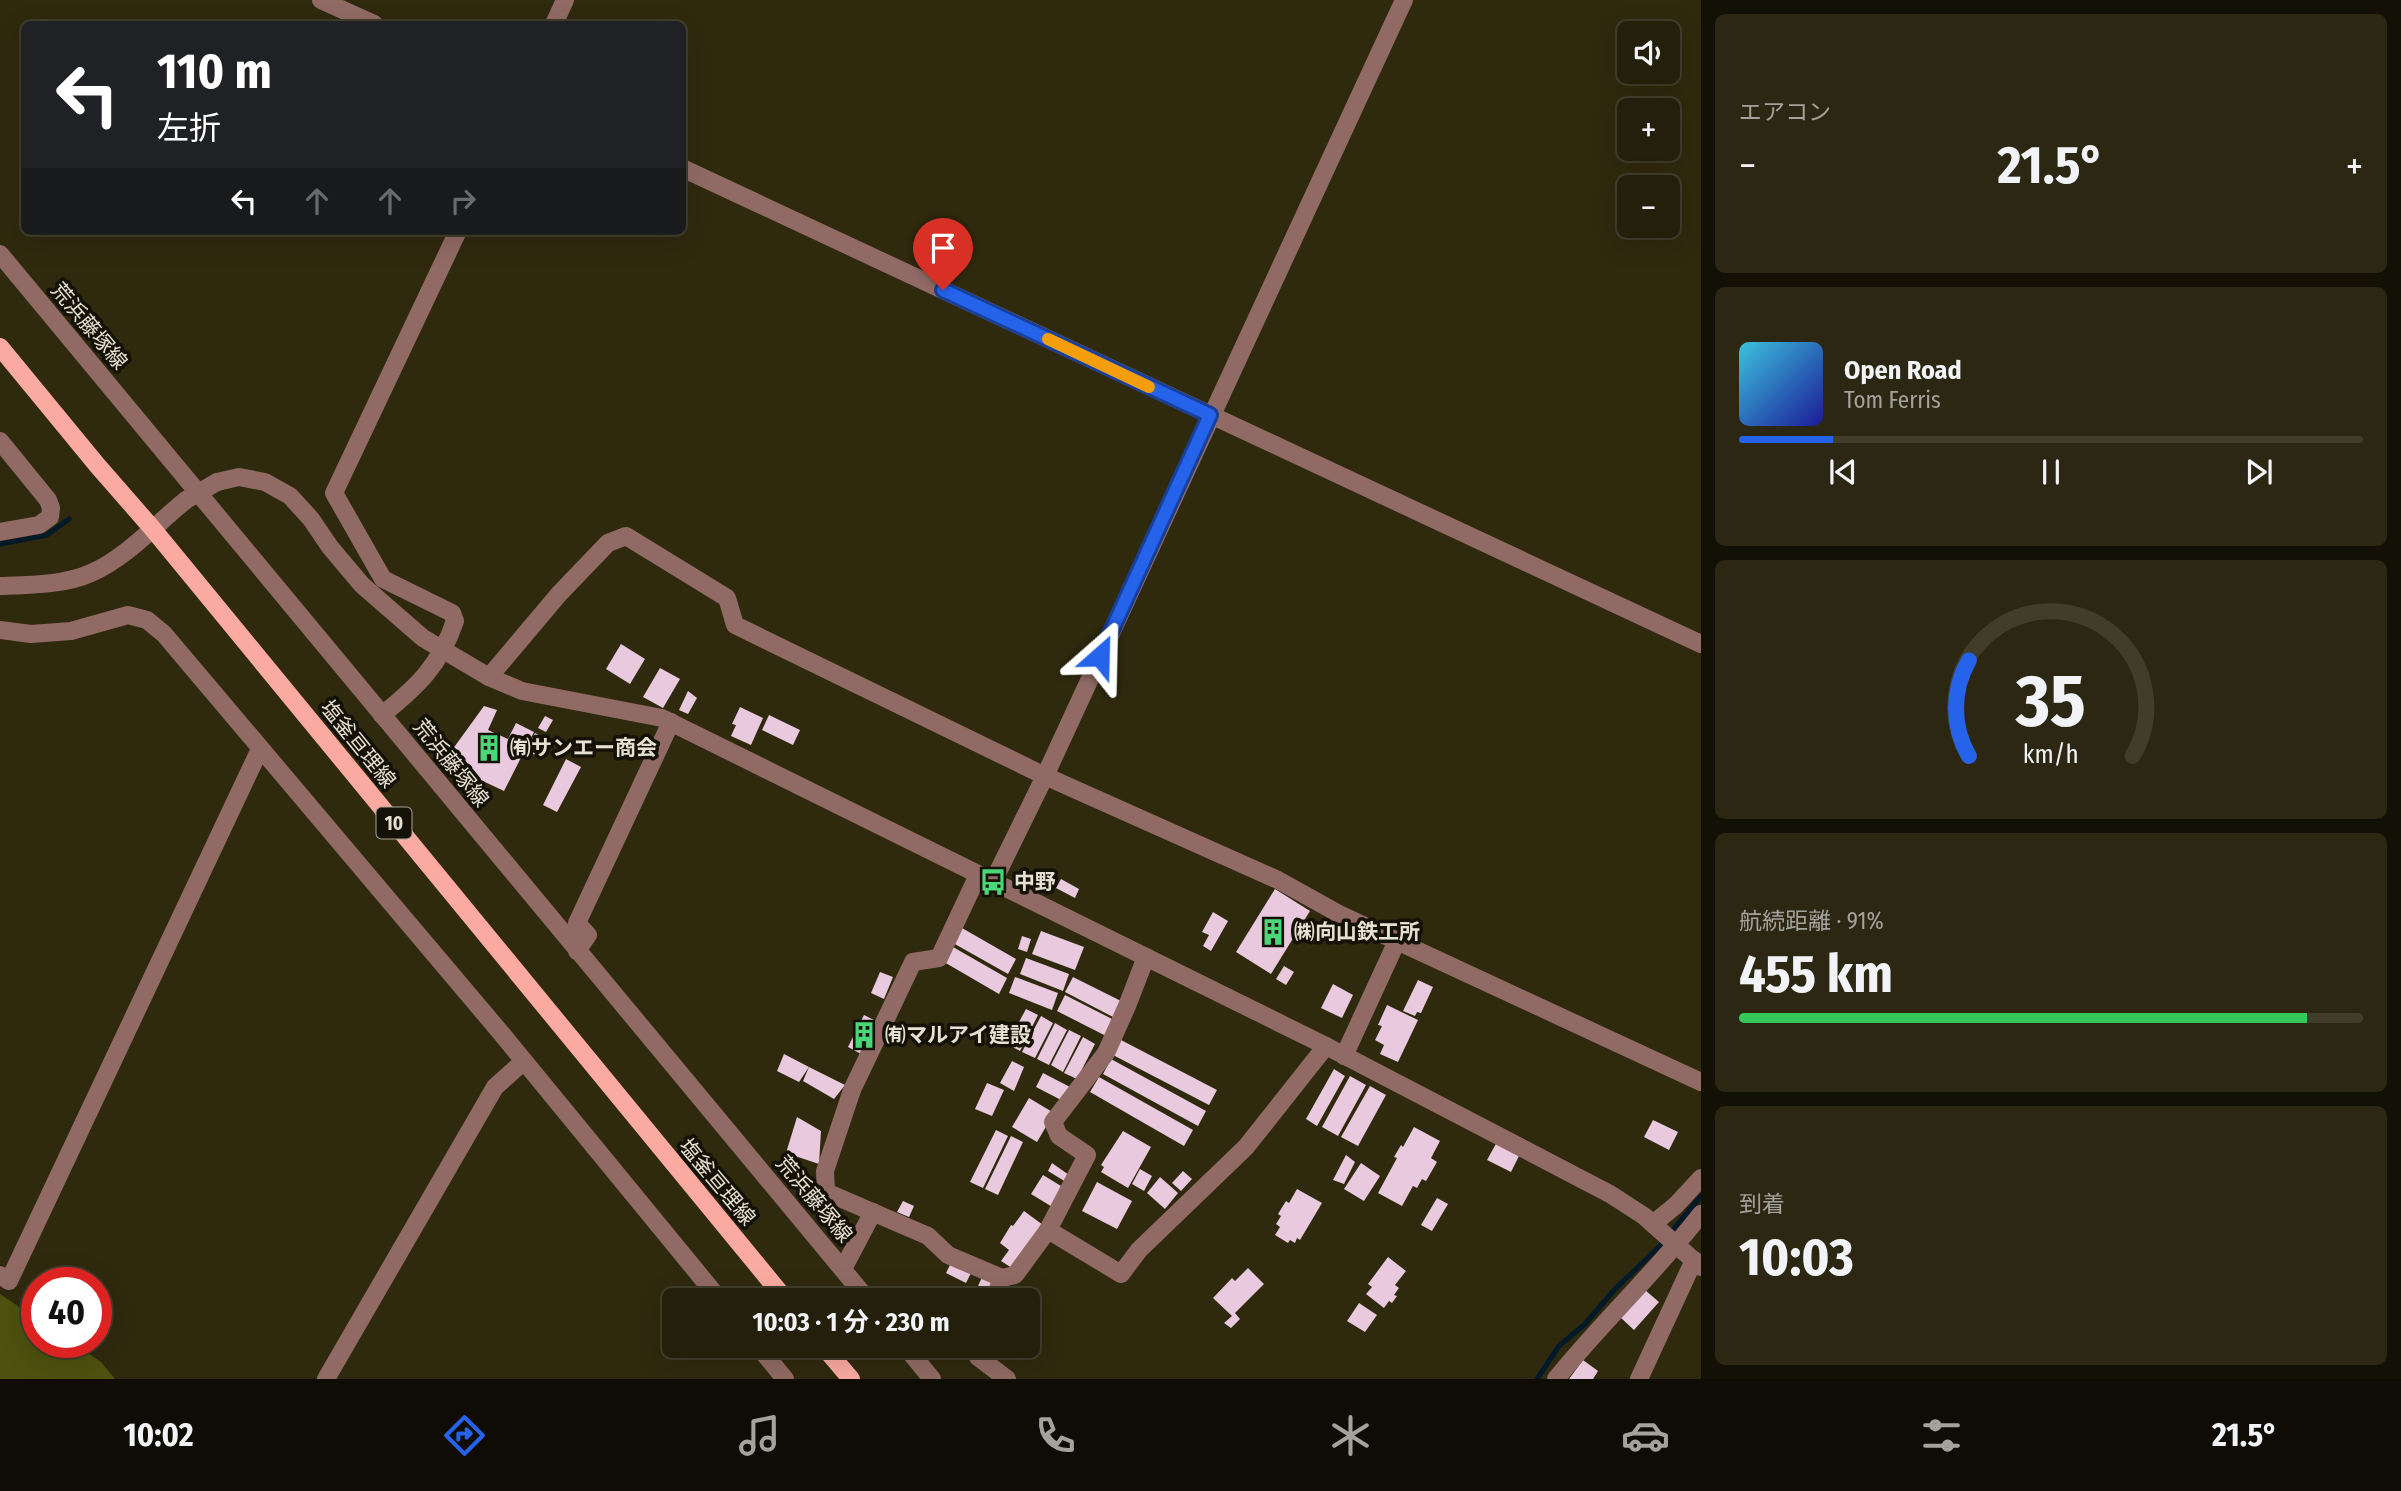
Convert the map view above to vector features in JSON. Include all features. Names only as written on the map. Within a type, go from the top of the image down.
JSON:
[{"type":"main road","name":"塩釜亘理線","points":[[0,347],[776,1288]]},
{"type":"main road","points":[[833,1358],[851,1379]]},
{"type":"street","points":[[321,0],[367,21]]},
{"type":"street","points":[[555,21],[565,0]]},
{"type":"street","points":[[1146,957],[1128,1006],[1105,1053],[1053,1122],[1059,1136],[1087,1156],[1048,1230],[1015,1275],[1002,1278],[948,1255],[928,1236],[826,1192],[825,1171],[852,1090],[913,961],[939,958],[1045,776],[1404,0]]},
{"type":"street","points":[[686,170],[1701,644]]},
{"type":"street","points":[[382,715],[418,684],[444,651],[455,621],[452,613],[383,579],[334,493],[456,235]]},
{"type":"street","name":"荒浜藤塚線","points":[[0,254],[858,1288]]},
{"type":"street","points":[[0,441],[48,500],[51,508],[50,517],[39,525],[0,532]]},
{"type":"street","points":[[0,586],[68,580],[90,574],[111,562],[186,500],[217,482],[239,477],[265,482],[290,496],[362,585],[423,638],[489,677],[522,691],[671,722],[1326,1046],[1610,1194],[1697,1263],[1639,1379]]},
{"type":"street","points":[[489,677],[559,594],[608,543],[626,536],[727,598],[735,625],[1045,776],[1278,880],[1341,915],[1701,1082]]},
{"type":"street","points":[[0,630],[31,634],[71,631],[128,615],[147,620],[164,634],[524,1061],[710,1288]]},
{"type":"street","points":[[577,951],[587,935],[576,923],[671,722]]},
{"type":"street","points":[[0,1275],[9,1281],[260,749]]},
{"type":"street","points":[[1344,1056],[1397,941]]},
{"type":"street","points":[[1048,1230],[1121,1274],[1139,1250],[1246,1147],[1326,1046]]},
{"type":"street","points":[[326,1379],[495,1087],[524,1061]]},
{"type":"street","points":[[1556,1379],[1590,1338],[1665,1235],[1676,1205],[1701,1178]]},
{"type":"street","points":[[843,1269],[873,1212]]},
{"type":"street","points":[[1665,1235],[1701,1214]]},
{"type":"street","points":[[998,1288],[1002,1278]]},
{"type":"street","points":[[768,1358],[785,1379]]},
{"type":"street","points":[[915,1358],[932,1379]]},
{"type":"street","points":[[979,1358],[1007,1379]]},
{"type":"green space","points":[[0,1294],[21,1308],[21,1358],[95,1358],[115,1379],[0,1379]]},
{"type":"building","points":[[621,644],[645,659],[630,684],[606,669]]},
{"type":"building","points":[[660,668],[680,679],[663,708],[643,697]]},
{"type":"building","points":[[688,691],[697,698],[688,714],[679,710]]},
{"type":"building","name":"㈲サンエー商会","points":[[484,706],[497,710],[488,730],[508,739],[516,723],[534,732],[504,791],[470,775],[447,757]]},
{"type":"building","points":[[740,707],[763,718],[751,745],[731,736],[736,725],[732,724]]},
{"type":"building","points":[[769,715],[800,730],[793,745],[762,730]]},
{"type":"building","points":[[545,716],[553,720],[546,732],[538,728]]},
{"type":"building","points":[[535,733],[548,740],[540,757],[526,751]]},
{"type":"building","points":[[566,759],[581,767],[557,812],[543,805]]},
{"type":"building","points":[[1061,879],[1079,889],[1075,898],[1056,888]]},
{"type":"building","name":"㈱向山鉄工所","points":[[1275,889],[1310,911],[1271,974],[1236,952]]},
{"type":"building","points":[[1213,912],[1228,921],[1211,951],[1203,946],[1209,935],[1202,932]]},
{"type":"building","points":[[962,928],[1016,959],[1008,974],[953,943]]},
{"type":"building","points":[[1041,931],[1084,947],[1075,970],[1032,954]]},
{"type":"building","points":[[1022,936],[1031,939],[1027,952],[1018,949]]},
{"type":"building","points":[[953,947],[1007,978],[999,994],[944,962]]},
{"type":"building","points":[[1026,958],[1069,974],[1063,991],[1020,974]]},
{"type":"building","points":[[1284,966],[1294,972],[1286,985],[1276,979]]},
{"type":"building","points":[[880,972],[893,977],[884,999],[871,993]]},
{"type":"building","points":[[1015,977],[1058,993],[1052,1010],[1009,993]]},
{"type":"building","points":[[1073,977],[1123,1002],[1115,1018],[1065,992]]},
{"type":"building","points":[[1418,980],[1433,987],[1421,1013],[1417,1012],[1415,1016],[1403,1011]]},
{"type":"building","points":[[1333,984],[1353,995],[1342,1018],[1321,1008]]},
{"type":"building","points":[[1065,995],[1114,1020],[1106,1036],[1057,1011]]},
{"type":"building","points":[[1387,1005],[1418,1020],[1398,1062],[1380,1054],[1384,1045],[1375,1040]]},
{"type":"building","points":[[1026,1009],[1038,1015],[1020,1051],[1007,1044]]},
{"type":"building","name":"㈲マルアイ建設","points":[[864,1015],[880,1023],[863,1055],[848,1047]]},
{"type":"building","points":[[1041,1016],[1053,1023],[1035,1058],[1022,1052]]},
{"type":"building","points":[[1055,1023],[1067,1030],[1049,1065],[1037,1059]]},
{"type":"building","points":[[1069,1030],[1081,1036],[1063,1072],[1051,1065]]},
{"type":"building","points":[[1083,1037],[1095,1044],[1077,1079],[1064,1073]]},
{"type":"building","points":[[1121,1040],[1217,1090],[1209,1105],[1113,1055]]},
{"type":"building","points":[[784,1054],[809,1067],[799,1082],[777,1071]]},
{"type":"building","points":[[1111,1059],[1206,1111],[1198,1126],[1103,1074]]},
{"type":"building","points":[[1012,1061],[1024,1067],[1014,1091],[1000,1083]]},
{"type":"building","points":[[809,1067],[845,1085],[834,1099],[803,1081]]},
{"type":"building","points":[[1334,1069],[1345,1076],[1317,1126],[1306,1119]]},
{"type":"building","points":[[1043,1073],[1070,1087],[1063,1101],[1036,1087]]},
{"type":"building","points":[[1350,1076],[1366,1085],[1338,1136],[1322,1127]]},
{"type":"building","points":[[1099,1077],[1193,1130],[1184,1146],[1090,1092]]},
{"type":"building","points":[[987,1083],[1004,1090],[992,1116],[975,1109]]},
{"type":"building","points":[[1370,1086],[1386,1095],[1358,1146],[1341,1137]]},
{"type":"building","points":[[1029,1098],[1054,1113],[1037,1142],[1012,1127]]},
{"type":"building","points":[[797,1117],[821,1131],[819,1164],[786,1153]]},
{"type":"building","points":[[1653,1120],[1678,1132],[1669,1150],[1644,1137]]},
{"type":"building","points":[[1414,1127],[1440,1141],[1431,1158],[1437,1162],[1426,1181],[1422,1179],[1417,1188],[1413,1186],[1402,1206],[1378,1193],[1397,1158],[1394,1157]]},
{"type":"building","points":[[996,1130],[1008,1136],[983,1188],[970,1182]]},
{"type":"building","points":[[1123,1131],[1151,1147],[1128,1188],[1101,1172],[1104,1167],[1101,1165]]},
{"type":"building","points":[[1011,1136],[1023,1142],[998,1195],[985,1189]]},
{"type":"building","points":[[1497,1142],[1520,1154],[1511,1172],[1487,1160]]},
{"type":"building","points":[[1346,1155],[1355,1162],[1344,1184],[1333,1180]]},
{"type":"building","points":[[1052,1163],[1069,1175],[1066,1182],[1048,1171]]},
{"type":"building","points":[[1361,1163],[1380,1176],[1364,1201],[1344,1189]]},
{"type":"building","points":[[1140,1169],[1152,1176],[1144,1191],[1132,1184]]},
{"type":"building","points":[[1183,1171],[1192,1179],[1181,1191],[1172,1183]]},
{"type":"building","points":[[1043,1175],[1066,1189],[1054,1208],[1031,1194]]},
{"type":"building","points":[[1160,1177],[1178,1193],[1165,1209],[1147,1193]]},
{"type":"building","points":[[1097,1182],[1132,1201],[1117,1229],[1082,1211]]},
{"type":"building","points":[[1297,1189],[1322,1203],[1300,1240],[1297,1238],[1295,1243],[1290,1240],[1288,1243],[1275,1235],[1280,1227],[1276,1224],[1281,1216],[1278,1214],[1286,1201],[1289,1203]]},
{"type":"building","points":[[1437,1198],[1448,1204],[1432,1231],[1421,1225]]},
{"type":"building","points":[[903,1201],[914,1206],[909,1217],[897,1212]]},
{"type":"building","points":[[1024,1211],[1043,1225],[1012,1268],[1001,1261],[1009,1250],[1000,1243]]},
{"type":"building","points":[[1388,1257],[1406,1271],[1395,1285],[1399,1288],[1394,1295],[1397,1296],[1384,1308],[1366,1294],[1372,1287],[1368,1284]]},
{"type":"building","points":[[951,1263],[971,1273],[966,1283],[946,1273]]},
{"type":"building","points":[[1248,1268],[1264,1284],[1235,1313],[1240,1319],[1231,1328],[1224,1323],[1232,1316],[1213,1298],[1232,1278],[1235,1281]]},
{"type":"building","points":[[982,1277],[994,1282],[991,1288],[977,1288]]},
{"type":"building","points":[[1645,1290],[1659,1302],[1634,1330],[1620,1317]]},
{"type":"building","points":[[1359,1303],[1377,1315],[1365,1332],[1347,1321]]},
{"type":"building","points":[[1583,1360],[1598,1371],[1593,1379],[1569,1379]]},
{"type":"waterway","points":[[0,544],[47,535],[69,519]]},
{"type":"waterway","points":[[1537,1379],[1559,1346],[1585,1324],[1615,1289],[1658,1248],[1701,1196]]},
{"type":"slow traffic","points":[[1048,339],[1149,387]]},
{"type":"place","name":"㈲サンエー商会","points":[[489,748]]},
{"type":"place","name":"中野","points":[[993,882]]},
{"type":"place","name":"㈱向山鉄工所","points":[[1273,932]]},
{"type":"place","name":"㈲マルアイ建設","points":[[864,1035]]},
{"type":"route","points":[[943,290],[1210,415],[1100,656]]}]
